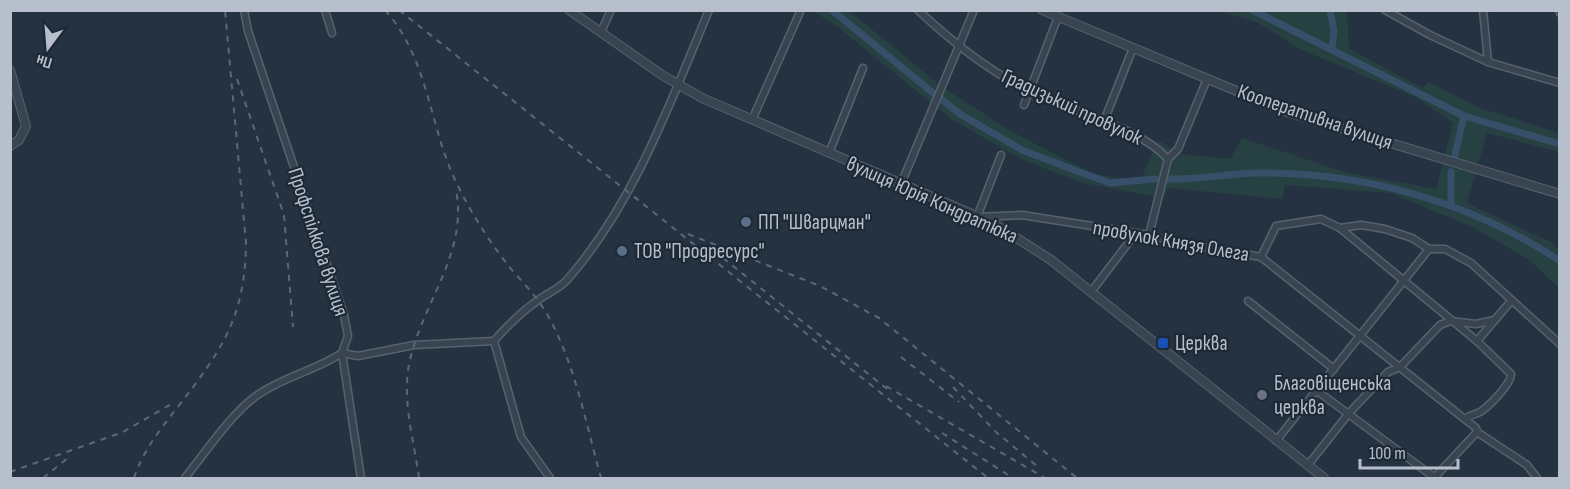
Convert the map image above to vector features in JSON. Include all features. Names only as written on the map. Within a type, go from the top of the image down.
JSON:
[{"type":"street","name":"Профспілкова вулиця","points":[[244,10],[248,31],[344,315],[348,336],[342,353],[361,478]]},
{"type":"street","points":[[325,10],[332,33]]},
{"type":"street","name":"вулиця Юрія Кондратюка","points":[[569,10],[677,85],[752,120],[993,223],[1034,248],[1324,478]]},
{"type":"street","points":[[601,32],[611,10]]},
{"type":"street","points":[[185,478],[236,415],[258,394],[323,365],[342,353],[358,356],[414,345],[494,341],[511,322],[537,300],[565,283],[589,254],[628,193],[709,10]]},
{"type":"street","name":"Градизький провулок","points":[[918,10],[958,48],[1029,91],[1104,121],[1158,148],[1168,159]]},
{"type":"street","points":[[901,184],[974,10]]},
{"type":"street","name":"Кооперативна вулиця","points":[[1042,10],[1287,112],[1560,194]]},
{"type":"street","points":[[1385,10],[1430,35],[1488,62],[1560,83]]},
{"type":"street","points":[[1483,10],[1488,62]]},
{"type":"street","points":[[752,120],[800,12]]},
{"type":"street","points":[[1023,105],[1058,17]]},
{"type":"street","points":[[1104,121],[1133,48]]},
{"type":"street","points":[[829,153],[863,68]]},
{"type":"street","points":[[10,70],[26,126],[19,140],[10,146]]},
{"type":"street","points":[[1149,234],[1168,159],[1178,149],[1207,78]]},
{"type":"street","points":[[977,217],[1001,154]]},
{"type":"street","name":"провулок Князя Олега","points":[[977,217],[1022,216],[1136,234],[1149,234],[1180,243],[1261,257],[1465,419],[1476,428],[1477,432],[1527,465],[1530,473],[1537,478]]},
{"type":"street","points":[[1261,257],[1276,226],[1283,223],[1321,219],[1340,228],[1450,321],[1478,341],[1505,365],[1511,374],[1511,381],[1478,413],[1472,413],[1465,419]]},
{"type":"street","points":[[1340,228],[1361,225],[1412,238],[1429,249],[1445,249],[1471,263],[1560,344]]},
{"type":"street","points":[[1091,292],[1136,234]]},
{"type":"street","points":[[1276,441],[1362,336],[1429,249]]},
{"type":"street","points":[[1248,301],[1334,369]]},
{"type":"street","points":[[1478,341],[1511,301]]},
{"type":"street","points":[[1308,465],[1349,413],[1388,372],[1400,367],[1440,325],[1450,321],[1476,324],[1495,320]]},
{"type":"street","points":[[494,341],[521,437],[550,478]]},
{"type":"street","points":[[1316,390],[1435,478],[1477,432]]},
{"type":"green space","points":[[813,11],[849,11],[944,88],[1014,133],[1094,174],[1140,181],[1158,140],[1180,154],[1230,159],[1242,138],[1348,173],[1436,189],[1453,123],[1415,97],[1302,50],[1258,23],[1220,11],[1347,11],[1349,49],[1423,88],[1428,82],[1483,109],[1559,133],[1559,152],[1487,133],[1467,203],[1551,242],[1559,250],[1559,288],[1528,259],[1472,227],[1391,193],[1285,185],[1283,199],[1167,188],[1164,198],[1083,183],[1023,160],[951,119],[839,28]]},
{"type":"waterway","points":[[832,10],[933,93]]},
{"type":"waterway","points":[[1252,10],[1464,116],[1560,144]]},
{"type":"waterway","points":[[1330,10],[1334,31],[1332,48]]},
{"type":"waterway","points":[[941,99],[960,114],[1022,150],[1082,173],[1110,183],[1155,179]]},
{"type":"waterway","points":[[1455,155],[1464,116]]},
{"type":"waterway","points":[[1451,172],[1451,205]]},
{"type":"waterway","points":[[1168,179],[1255,173],[1296,174],[1375,185],[1414,194],[1489,222],[1560,261]]},
{"type":"railway","points":[[134,478],[152,442],[218,351],[228,333],[241,293],[246,243],[225,10]]},
{"type":"railway","points":[[385,10],[400,29],[420,71],[447,161],[461,193],[507,264],[538,300],[557,333],[579,394],[601,478]]},
{"type":"railway","points":[[399,10],[988,478]]},
{"type":"railway","points":[[237,79],[284,215],[293,327]]},
{"type":"railway","points":[[419,478],[408,404],[408,374],[416,339],[442,277],[456,235],[458,213],[456,190]]},
{"type":"railway","points":[[688,234],[820,286],[879,318],[1077,478]]},
{"type":"railway","points":[[723,258],[892,393]]},
{"type":"railway","points":[[901,357],[959,402]]},
{"type":"railway","points":[[886,386],[1045,478]]},
{"type":"railway","points":[[953,387],[996,432],[1038,467]]},
{"type":"railway","points":[[10,472],[123,432],[175,402]]},
{"type":"railway","points":[[942,433],[1013,478]]},
{"type":"railway","points":[[43,478],[69,457]]},
{"type":"place","name":"ПП \"Шварцман\"","points":[[746,222]]},
{"type":"place","name":"ТОВ \"Продресурс\"","points":[[622,251]]},
{"type":"place","name":"Церква","points":[[1163,343]]},
{"type":"place","name":"Благовіщенська церква","points":[[1262,395]]}]
